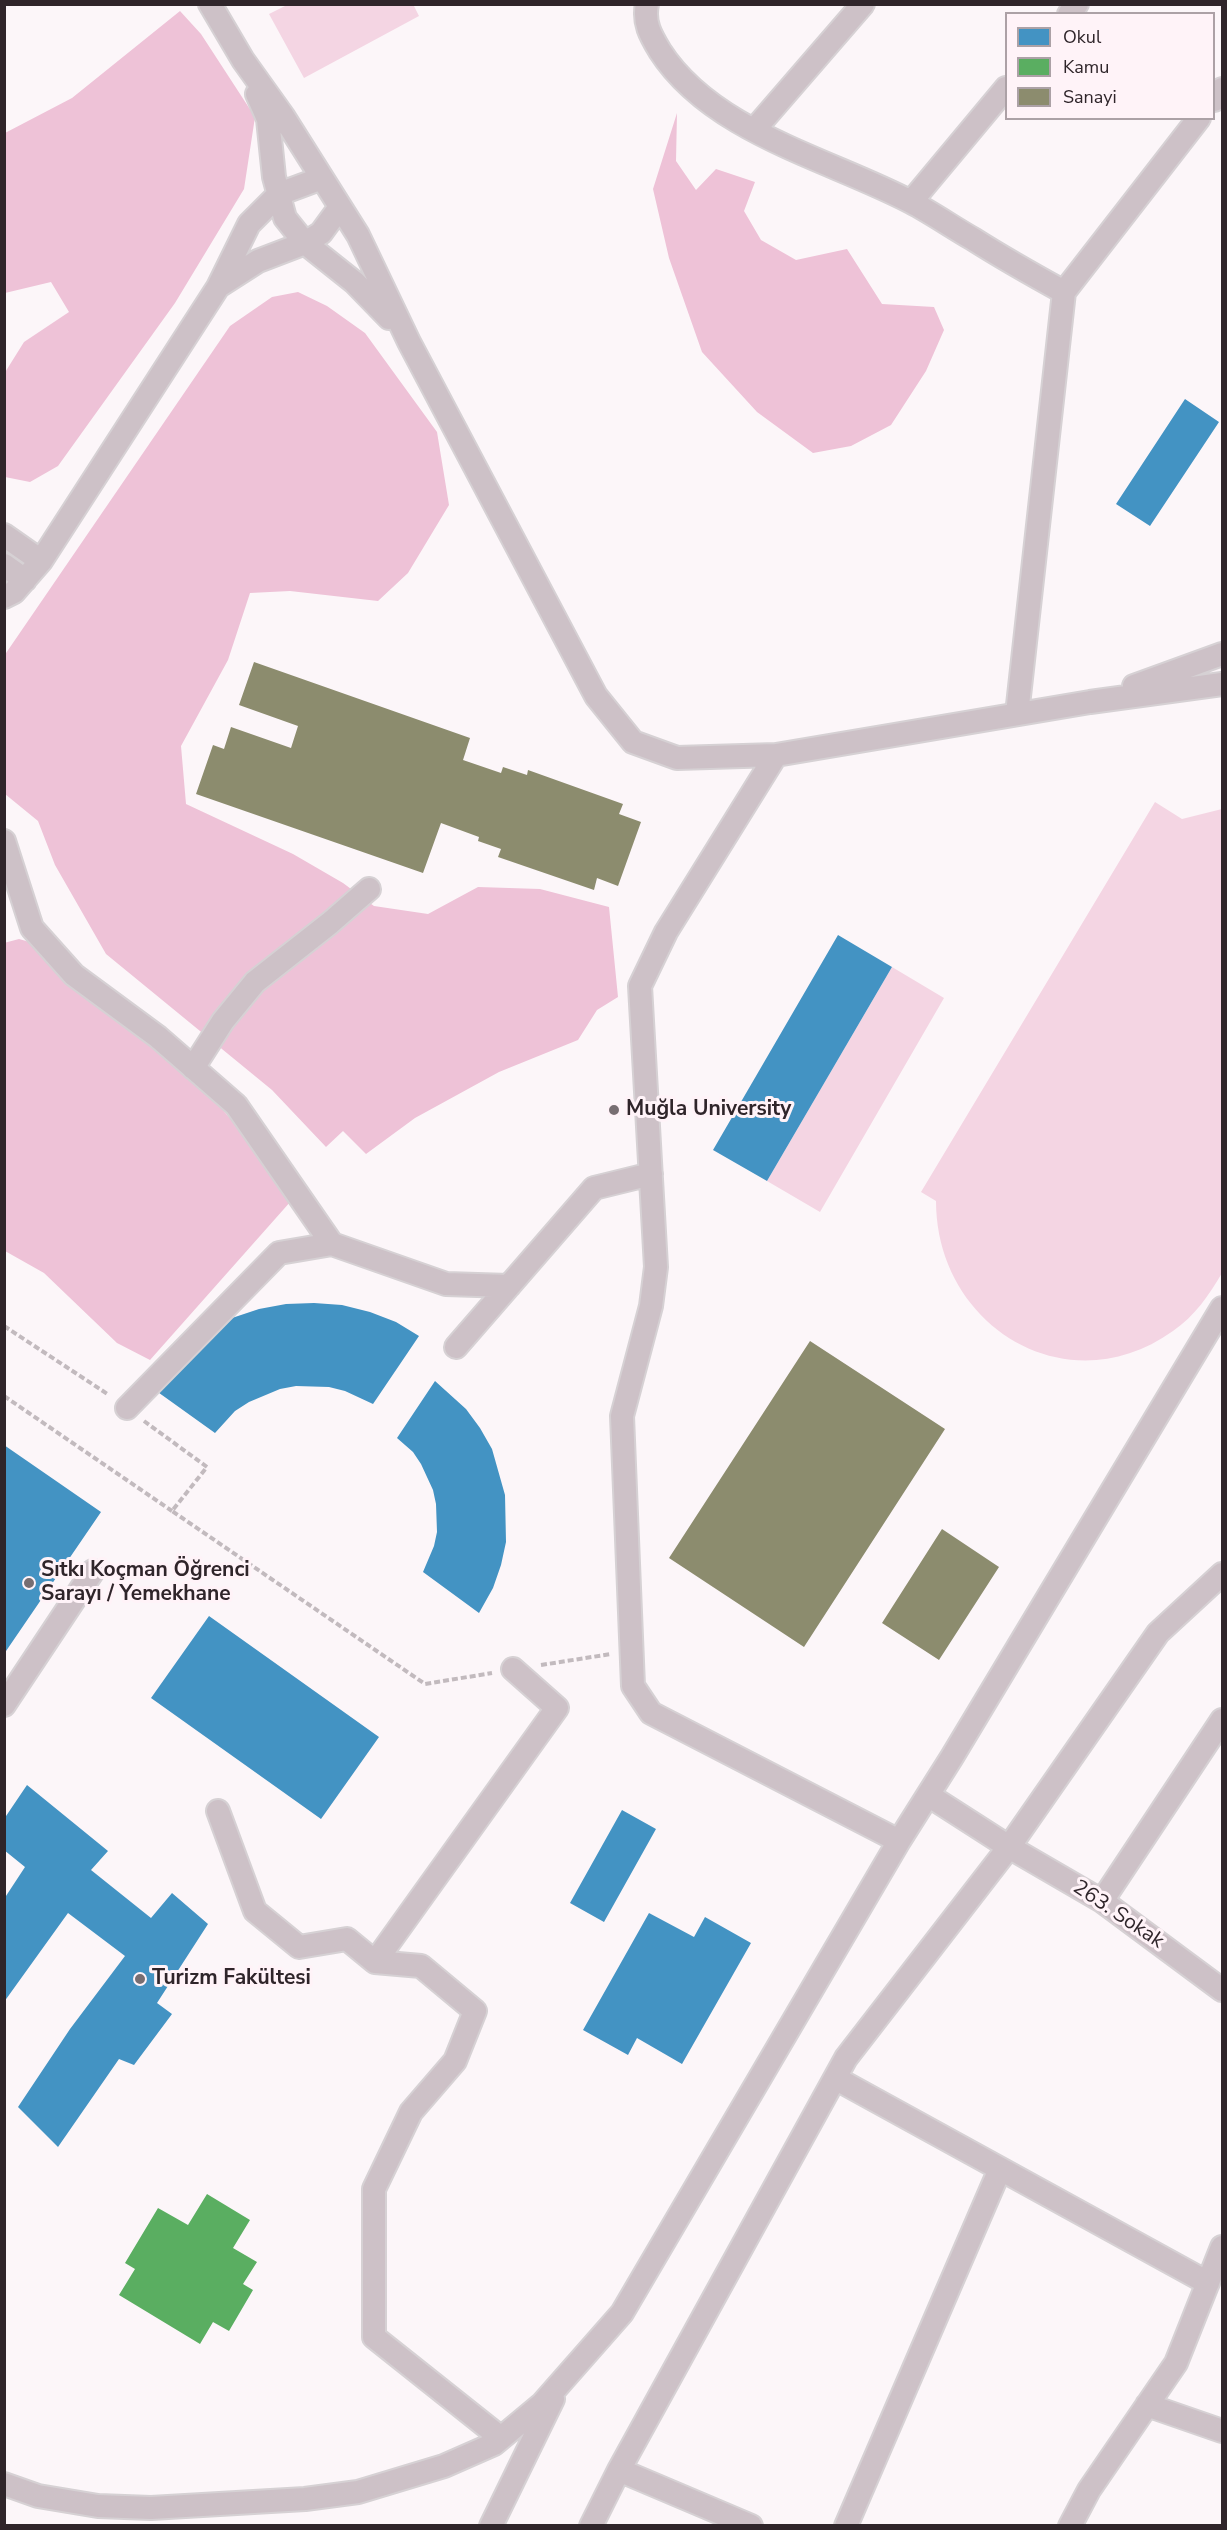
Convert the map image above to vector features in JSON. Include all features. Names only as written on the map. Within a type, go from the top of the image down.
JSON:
[{"type":"street","points":[[210,4],[243,60],[283,116],[358,235],[409,342],[596,696],[633,742],[654,752],[677,758],[776,755],[1090,702],[1222,684]]},
{"type":"street","points":[[647,4],[645,16],[650,35],[676,72],[711,103],[754,130],[911,202],[1064,292]]},
{"type":"street","points":[[754,130],[863,4]]},
{"type":"street","points":[[243,60],[268,119],[274,177],[285,218],[305,243],[378,304],[409,342]]},
{"type":"street","points":[[911,202],[1005,89]]},
{"type":"street","points":[[1017,714],[1064,292],[1197,120]]},
{"type":"street","points":[[4,597],[14,592],[41,561],[218,287],[249,224],[279,194],[322,178]]},
{"type":"street","points":[[218,287],[258,261],[305,243],[321,233],[340,207]]},
{"type":"street","points":[[4,535],[41,561]]},
{"type":"street","points":[[4,566],[25,580]]},
{"type":"street","points":[[1090,702],[1222,654]]},
{"type":"street","points":[[776,755],[666,932],[640,986],[656,1267],[651,1306],[622,1416],[633,1686],[651,1713],[899,1841]]},
{"type":"street","points":[[4,841],[32,928],[74,975],[158,1037],[236,1106],[332,1244]]},
{"type":"street","points":[[194,1068],[223,1021],[255,982],[369,889]]},
{"type":"street","points":[[456,1347],[594,1188],[651,1174]]},
{"type":"street","points":[[127,1408],[279,1253],[332,1244],[446,1284],[509,1286]]},
{"type":"street","points":[[4,2484],[38,2496],[98,2506],[162,2508],[305,2499],[358,2492],[444,2466],[494,2444],[542,2404],[622,2313],[899,1841],[1222,1308]]},
{"type":"street","points":[[4,1705],[93,1571]]},
{"type":"street","points":[[591,2526],[619,2470],[846,2058],[1009,1847],[1158,1633],[1222,1574]]},
{"type":"street","points":[[375,1962],[557,1708],[513,1670]]},
{"type":"street","points":[[1102,1901],[1222,1719]]},
{"type":"street","name":"263. Sokak","points":[[928,1795],[1009,1847],[1102,1901],[1222,1990]]},
{"type":"street","points":[[218,1811],[255,1911],[299,1947],[347,1939],[375,1962],[421,1966],[475,2011],[455,2061],[411,2112],[374,2189],[374,2337],[501,2438]]},
{"type":"street","points":[[835,2078],[1208,2283]]},
{"type":"street","points":[[846,2526],[1000,2169]]},
{"type":"street","points":[[1070,2526],[1089,2490],[1176,2363],[1222,2247]]},
{"type":"street","points":[[491,2526],[560,2384]]},
{"type":"street","points":[[1147,2405],[1222,2431]]},
{"type":"street","points":[[619,2470],[750,2526]]},
{"type":"path","points":[[4,1326],[95,1385],[207,1467],[172,1510]]},
{"type":"path","points":[[4,1396],[425,1684],[611,1653]]},
{"type":"shaded area","points":[[413,4],[419,16],[304,78],[269,14],[287,5]]},
{"type":"shaded area","points":[[180,11],[201,34],[255,117],[244,189],[175,303],[58,466],[30,482],[5,477],[4,374],[24,342],[69,312],[51,282],[5,293],[5,133],[72,98]]},
{"type":"shaded area","points":[[677,113],[676,161],[696,190],[716,169],[755,182],[744,211],[761,240],[796,260],[847,249],[882,304],[934,307],[944,330],[926,371],[891,425],[851,446],[813,453],[757,412],[702,352],[669,258],[653,189]]},
{"type":"shaded area","points":[[298,292],[327,306],[365,333],[437,432],[449,505],[408,573],[378,601],[290,591],[250,593],[228,660],[181,746],[186,804],[293,854],[343,883],[374,906],[428,914],[478,887],[540,889],[609,907],[618,997],[597,1010],[578,1040],[499,1072],[415,1118],[366,1154],[343,1131],[326,1147],[272,1090],[106,954],[55,865],[38,821],[5,794],[4,656],[230,326],[272,297]]},
{"type":"shaded area","points":[[1155,802],[1182,819],[1222,809],[1222,1273],[1201,1305],[1188,1319],[1173,1331],[1132,1352],[1091,1360],[1051,1356],[1015,1341],[983,1317],[958,1285],[942,1246],[936,1201],[921,1192]]},
{"type":"shaded area","points":[[19,939],[65,952],[201,1085],[277,1172],[291,1201],[150,1360],[117,1343],[44,1273],[5,1251],[4,943]]},
{"type":"shaded area","points":[[892,967],[944,998],[820,1212],[767,1181]]},
{"type":"building: Okul","points":[[1185,399],[1219,422],[1150,526],[1116,504]]},
{"type":"building: Okul","points":[[838,935],[892,967],[767,1181],[713,1150]]},
{"type":"building: Okul","points":[[286,1304],[342,1305],[370,1312],[396,1322],[419,1336],[373,1404],[345,1391],[329,1387],[296,1386],[280,1389],[249,1402],[235,1411],[215,1433],[148,1385],[207,1331],[232,1318],[259,1309]]},
{"type":"building: Okul","points":[[435,1381],[466,1409],[480,1428],[492,1449],[505,1495],[506,1542],[501,1565],[493,1588],[479,1613],[423,1572],[437,1532],[436,1504],[433,1490],[421,1464],[413,1452],[397,1438]]},
{"type":"building: Okul","name":"Sıtkı Koçman Öğrenci Sarayı / Yemekhane","points":[[4,1445],[101,1512],[4,1654]]},
{"type":"building: Okul","points":[[209,1616],[379,1737],[321,1819],[151,1698]]},
{"type":"building: Okul","name":"Turizm Fakültesi","points":[[27,1785],[108,1851],[91,1870],[151,1918],[172,1893],[208,1924],[157,2003],[172,2014],[134,2065],[119,2059],[58,2147],[18,2107],[70,2029],[125,1956],[68,1913],[4,2002],[4,1899],[25,1867],[4,1850],[4,1819]]},
{"type":"building: Okul","points":[[622,1810],[656,1829],[604,1922],[570,1903]]},
{"type":"building: Okul","points":[[649,1913],[694,1937],[705,1917],[751,1943],[682,2064],[637,2038],[628,2055],[583,2030]]},
{"type":"building: Kamu","points":[[207,2194],[250,2220],[233,2248],[257,2262],[243,2284],[253,2290],[229,2331],[213,2322],[200,2344],[119,2295],[135,2269],[125,2263],[158,2208],[188,2225]]},
{"type":"building: Sanayi","points":[[254,662],[470,738],[463,760],[501,773],[503,767],[527,775],[528,770],[623,804],[619,814],[641,822],[618,886],[597,878],[594,890],[498,857],[501,849],[478,841],[479,837],[441,823],[423,873],[196,794],[213,745],[224,749],[231,727],[291,748],[298,726],[239,705]]},
{"type":"building: Sanayi","points":[[810,1341],[945,1429],[804,1647],[669,1558]]},
{"type":"building: Sanayi","points":[[942,1529],[999,1567],[939,1660],[882,1623]]},
{"type":"place","name":"Muğla University","points":[[614,1110]]},
{"type":"place","name":"Sıtkı Koçman Öğrenci Sarayı / Yemekhane","points":[[29,1583]]},
{"type":"place","name":"Turizm Fakültesi","points":[[140,1979]]}]
